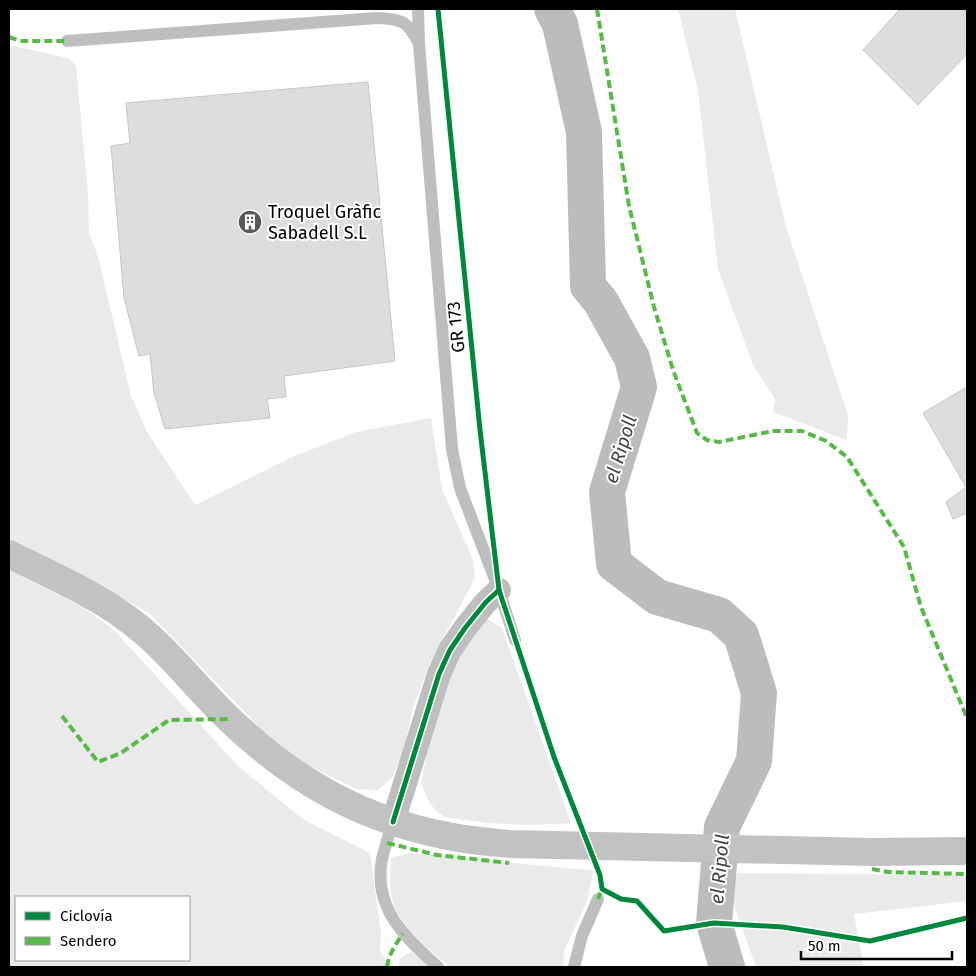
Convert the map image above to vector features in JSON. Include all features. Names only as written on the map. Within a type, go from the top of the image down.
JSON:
[{"type":"main road","points":[[9,554],[102,602],[125,616],[171,657],[230,720],[302,779],[344,802],[393,822],[454,837],[510,844],[872,852],[967,851]]},
{"type":"street","points":[[393,822],[438,674],[450,650],[465,628],[486,602],[499,590]]},
{"type":"lane","points":[[418,9],[419,44],[452,449],[460,488],[499,590],[515,640]]},
{"type":"lane","points":[[67,41],[377,18],[398,19],[412,30],[419,44]]},
{"type":"lane","points":[[393,822],[382,860],[382,888],[387,908],[403,934],[438,967]]},
{"type":"lane","points":[[574,967],[582,936],[598,899]]},
{"type":"shaded area","points":[[678,9],[735,9],[786,227],[848,415],[847,440],[773,412],[775,399],[753,365],[718,269],[698,90]]},
{"type":"shaded area","points":[[9,45],[68,58],[76,66],[88,193],[89,233],[98,256],[131,396],[146,430],[195,505],[297,455],[356,432],[431,418],[442,489],[473,560],[475,578],[429,665],[413,708],[403,753],[392,777],[378,790],[356,789],[306,764],[263,731],[149,613],[9,538]]},
{"type":"shaded area","points":[[9,570],[81,606],[114,630],[238,766],[304,820],[370,853],[381,934],[380,951],[390,967],[9,967]]},
{"type":"shaded area","points":[[481,615],[502,628],[571,823],[533,825],[487,823],[445,817],[435,810],[426,797],[421,782],[438,701]]},
{"type":"shaded area","points":[[409,853],[593,870],[588,899],[564,951],[563,967],[450,967],[412,933],[395,908],[391,890],[391,858]]},
{"type":"shaded area","points":[[728,873],[967,875],[967,901],[854,914],[864,967],[756,967],[732,900]]},
{"type":"shaded area","points":[[411,952],[423,959],[431,967],[397,967],[401,958]]},
{"type":"building","points":[[900,9],[963,9],[967,13],[967,54],[918,105],[863,50]]},
{"type":"building","name":"Troquel Gràfic Sabadell S.L","points":[[368,82],[395,361],[284,376],[286,397],[267,399],[270,418],[165,429],[154,393],[150,354],[139,356],[124,298],[111,146],[130,143],[126,103]]},
{"type":"building","points":[[967,387],[967,513],[953,519],[946,502],[966,487],[923,413]]},
{"type":"waterway","name":"el Ripoll","points":[[552,9],[560,24],[584,132],[588,286],[601,302],[632,358],[639,387],[607,492],[614,564],[657,597],[719,615],[741,635],[759,693],[754,761],[722,827],[714,923],[727,967]]},
{"type":"marked path","points":[[597,9],[629,206],[654,307],[673,370],[697,433],[707,440],[719,442],[773,431],[802,431],[826,441],[847,457],[904,547],[921,607],[967,718]]},
{"type":"marked path","points":[[9,37],[20,41],[67,41]]},
{"type":"marked path","points":[[62,716],[98,762],[121,753],[169,720],[230,719]]},
{"type":"marked path","points":[[387,843],[437,855],[509,863]]},
{"type":"marked path","points":[[872,869],[888,872],[967,874]]},
{"type":"marked path","points":[[598,899],[602,889],[601,884]]},
{"type":"marked path","points":[[387,967],[389,958],[403,934]]},
{"type":"cycle path","name":"GR 173","points":[[438,9],[480,430],[499,590],[554,757],[600,875],[602,889],[621,899],[637,901],[664,931],[714,923],[783,927],[870,941],[967,918]]},
{"type":"cycle path","points":[[393,822],[439,674],[450,650],[465,628],[486,602],[499,590]]},
{"type":"place","name":"Troquel Gràfic Sabadell S.L","points":[[250,222]]}]
